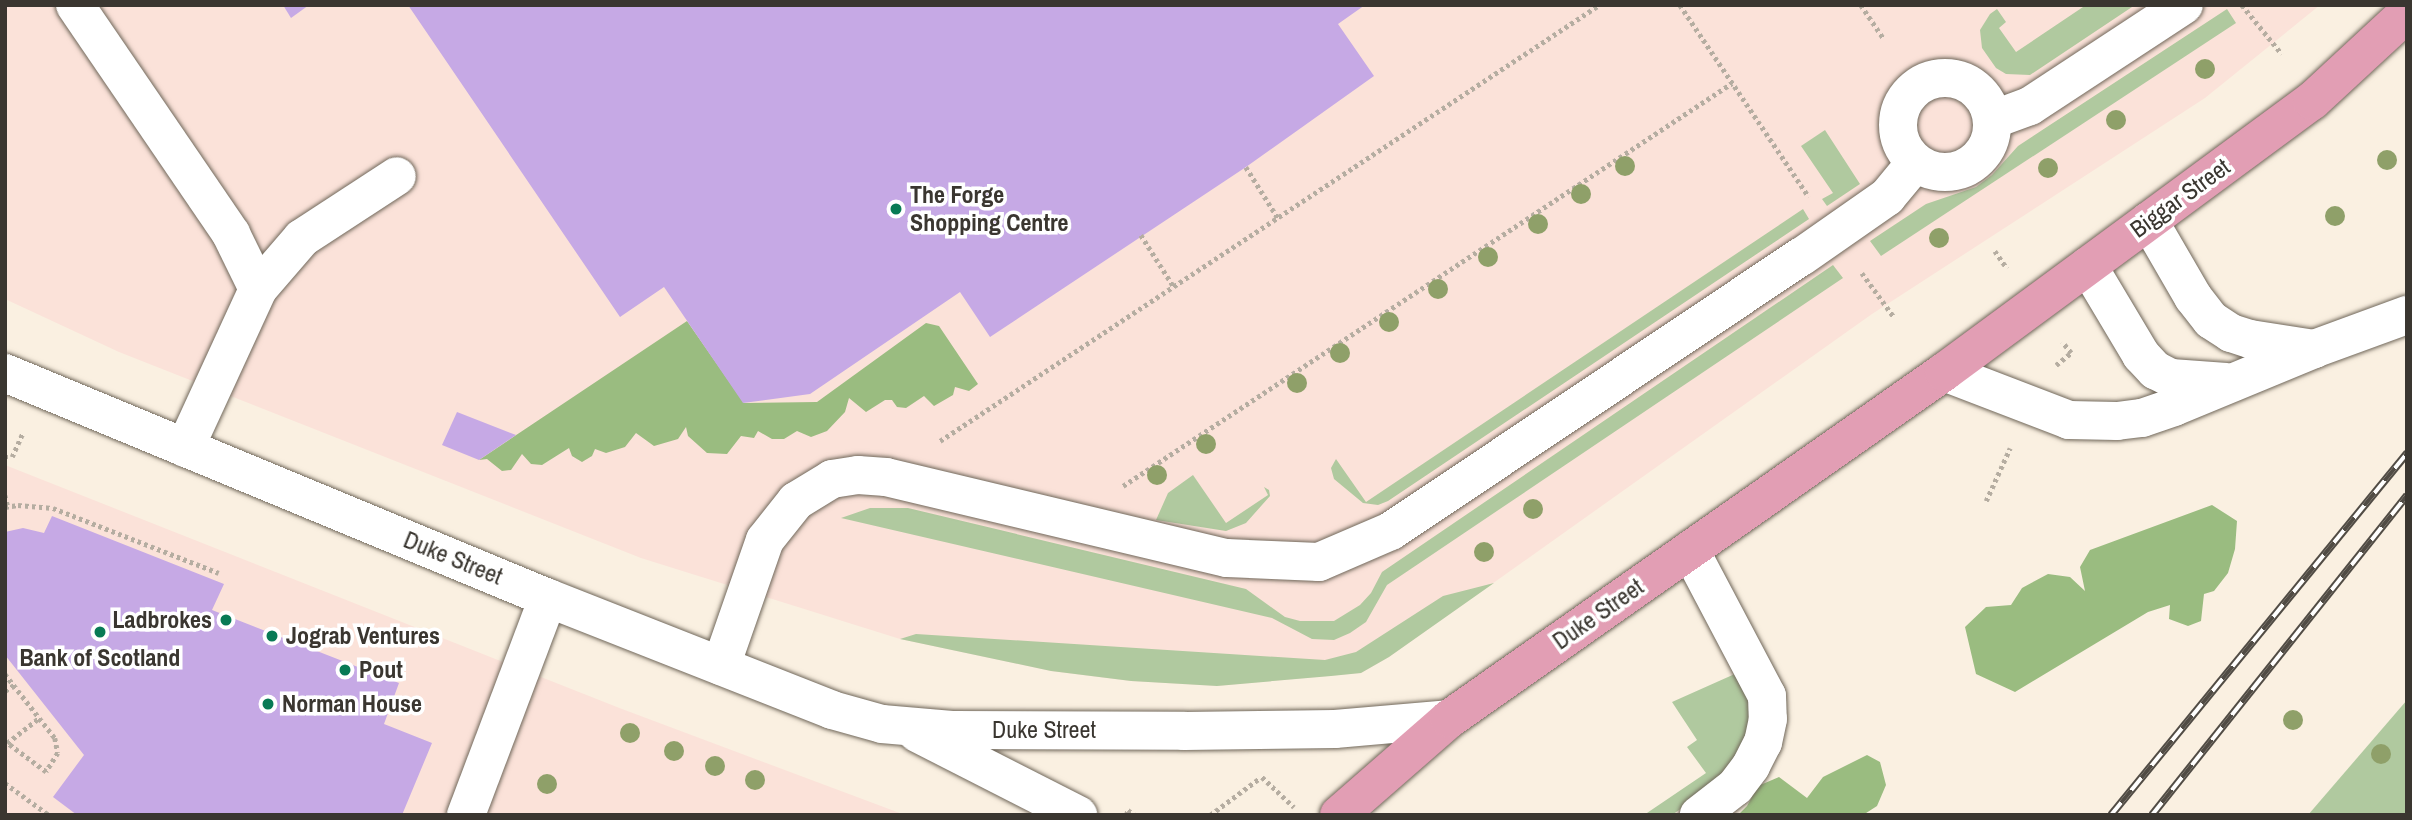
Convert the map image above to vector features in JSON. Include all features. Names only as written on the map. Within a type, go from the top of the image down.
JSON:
[{"type":"main road","name":"Biggar Street","points":[[1944,372],[2312,101],[2407,13]]},
{"type":"main road","name":"Duke Street","points":[[1449,719],[1944,372]]},
{"type":"main road","points":[[1339,815],[1449,719]]},
{"type":"street","points":[[75,5],[231,234],[258,289]]},
{"type":"street","points":[[1992,120],[2030,106],[2184,5]]},
{"type":"street","points":[[1942,78],[1957,79],[1971,86],[1983,97],[1992,120],[1990,142],[1970,165],[1955,172],[1940,173],[1916,162],[1902,147],[1898,116],[1913,89],[1926,81],[1942,78]]},
{"type":"street","points":[[721,666],[765,540],[786,510],[807,493],[832,479],[858,475],[886,477],[1227,558],[1319,562],[1391,531],[1835,234],[1887,197],[1916,162]]},
{"type":"street","points":[[186,448],[258,289],[302,239],[397,176]]},
{"type":"street","points":[[2149,221],[2193,297],[2211,320],[2231,333],[2250,339],[2314,349]]},
{"type":"street","points":[[2088,266],[2141,355],[2155,370],[2171,378],[2231,383]]},
{"type":"street","points":[[1944,372],[2045,412],[2095,422],[2142,418],[2407,315]]},
{"type":"street","name":"Duke Street","points":[[5,373],[548,598],[831,710],[906,728],[1184,732],[1335,729],[1449,719]]},
{"type":"street","points":[[1689,550],[1767,696],[1768,719],[1763,742],[1751,766],[1735,787],[1699,815]]},
{"type":"street","points":[[466,815],[548,598]]},
{"type":"street","name":"Duke Street","points":[[906,728],[1077,815]]},
{"type":"path","points":[[886,477],[1599,5]]},
{"type":"path","points":[[1679,5],[1894,317]]},
{"type":"path","points":[[1861,5],[1884,39]]},
{"type":"path","points":[[2242,5],[2282,54]]},
{"type":"path","points":[[1069,522],[1732,83]]},
{"type":"path","points":[[1246,167],[1278,218]]},
{"type":"path","points":[[1141,235],[1174,287]]},
{"type":"path","points":[[5,495],[7,507],[53,508],[219,573]]},
{"type":"path","points":[[5,674],[39,718],[58,746],[58,753],[46,772],[6,744],[39,718]]},
{"type":"path","points":[[5,691],[13,685]]},
{"type":"path","points":[[1261,777],[1302,815]]},
{"type":"path","points":[[5,783],[49,815]]},
{"type":"path","points":[[1126,815],[1128,810],[1136,815]]},
{"type":"shaded area","points":[[5,5],[2320,5],[2205,98],[1872,314],[1389,657],[1361,673],[1217,686],[1131,681],[1051,671],[900,639],[641,558],[119,352],[5,299]]},
{"type":"shaded area","points":[[5,465],[622,709],[905,815],[5,815]]},
{"type":"green space","points":[[2086,5],[2135,5],[2030,75],[2006,74],[1996,68],[1982,48],[1980,30],[1990,14],[1997,9],[2006,22],[1999,28],[2016,52]]},
{"type":"green space","points":[[2227,9],[2236,23],[1881,256],[1870,241],[1926,204],[1976,187],[1992,175],[2018,146]]},
{"type":"green space","points":[[1825,130],[1860,184],[1827,206],[1822,199],[1833,193],[1801,146]]},
{"type":"green space","points":[[1803,209],[1809,219],[1388,501],[1378,505],[1363,503],[1334,479],[1331,468],[1336,459],[1366,502]]},
{"type":"green space","points":[[1833,265],[1843,278],[1387,585],[1366,622],[1334,640],[1312,639],[1272,618],[841,518],[870,508],[908,508],[1246,589],[1285,617],[1300,621],[1334,621],[1360,605],[1371,593],[1382,572]]},
{"type":"green space","points":[[687,321],[744,403],[817,402],[926,323],[939,326],[978,384],[969,391],[955,387],[953,395],[934,406],[924,396],[906,408],[897,407],[892,400],[885,400],[866,412],[849,398],[845,412],[827,431],[811,437],[797,431],[784,439],[772,439],[758,431],[754,438],[741,436],[727,454],[707,453],[688,436],[686,427],[678,439],[654,446],[636,433],[625,447],[606,453],[595,449],[592,456],[582,462],[572,456],[569,448],[542,465],[531,464],[522,454],[511,470],[502,471],[487,459],[479,460]]},
{"type":"green space","points":[[1193,475],[1226,523],[1268,495],[1264,487],[1269,490],[1270,496],[1246,523],[1226,531],[1156,520],[1168,493]]},
{"type":"green space","points":[[2212,505],[2237,521],[2235,549],[2228,573],[2214,591],[2204,594],[2201,621],[2188,626],[2169,619],[2170,605],[2148,612],[2015,692],[1976,674],[1965,627],[1986,607],[2011,605],[2022,588],[2048,574],[2070,577],[2085,591],[2080,567],[2090,550]]},
{"type":"green space","points":[[1494,583],[1389,657],[1361,673],[1331,676],[1217,686],[1131,681],[1051,671],[900,639],[916,634],[1325,660],[1356,652],[1443,596]]},
{"type":"green space","points":[[1737,673],[1752,706],[1744,750],[1710,788],[1672,815],[1644,815],[1706,773],[1687,747],[1697,740],[1672,702]]},
{"type":"green space","points":[[2407,700],[2407,815],[2308,815]]},
{"type":"green space","points":[[1867,755],[1880,762],[1886,785],[1877,806],[1863,815],[1738,815],[1747,806],[1758,786],[1779,777],[1807,798],[1823,777]]},
{"type":"building","points":[[283,5],[309,5],[291,18]]},
{"type":"building","name":"The Forge Shopping Centre","points":[[408,5],[1365,5],[1338,24],[1374,76],[1246,167],[990,337],[960,292],[810,394],[743,403],[664,287],[620,317]]},
{"type":"building","points":[[457,412],[516,435],[479,460],[442,445]]},
{"type":"building","name":"Norman House","points":[[52,516],[224,584],[212,610],[399,683],[384,724],[432,743],[402,815],[77,815],[53,797],[84,755],[5,655],[5,532],[23,528],[44,533]]},
{"type":"railway","points":[[2111,815],[2407,453]]},
{"type":"railway","points":[[2152,815],[2407,495]]},
{"type":"place","name":"The Forge Shopping Centre","points":[[896,209]]},
{"type":"place","name":"Ladbrokes","points":[[226,620]]},
{"type":"place","name":"Bank of Scotland","points":[[100,632]]},
{"type":"place","name":"Jograb Ventures","points":[[272,636]]},
{"type":"place","name":"Pout","points":[[345,670]]},
{"type":"place","name":"Norman House","points":[[268,704]]}]
